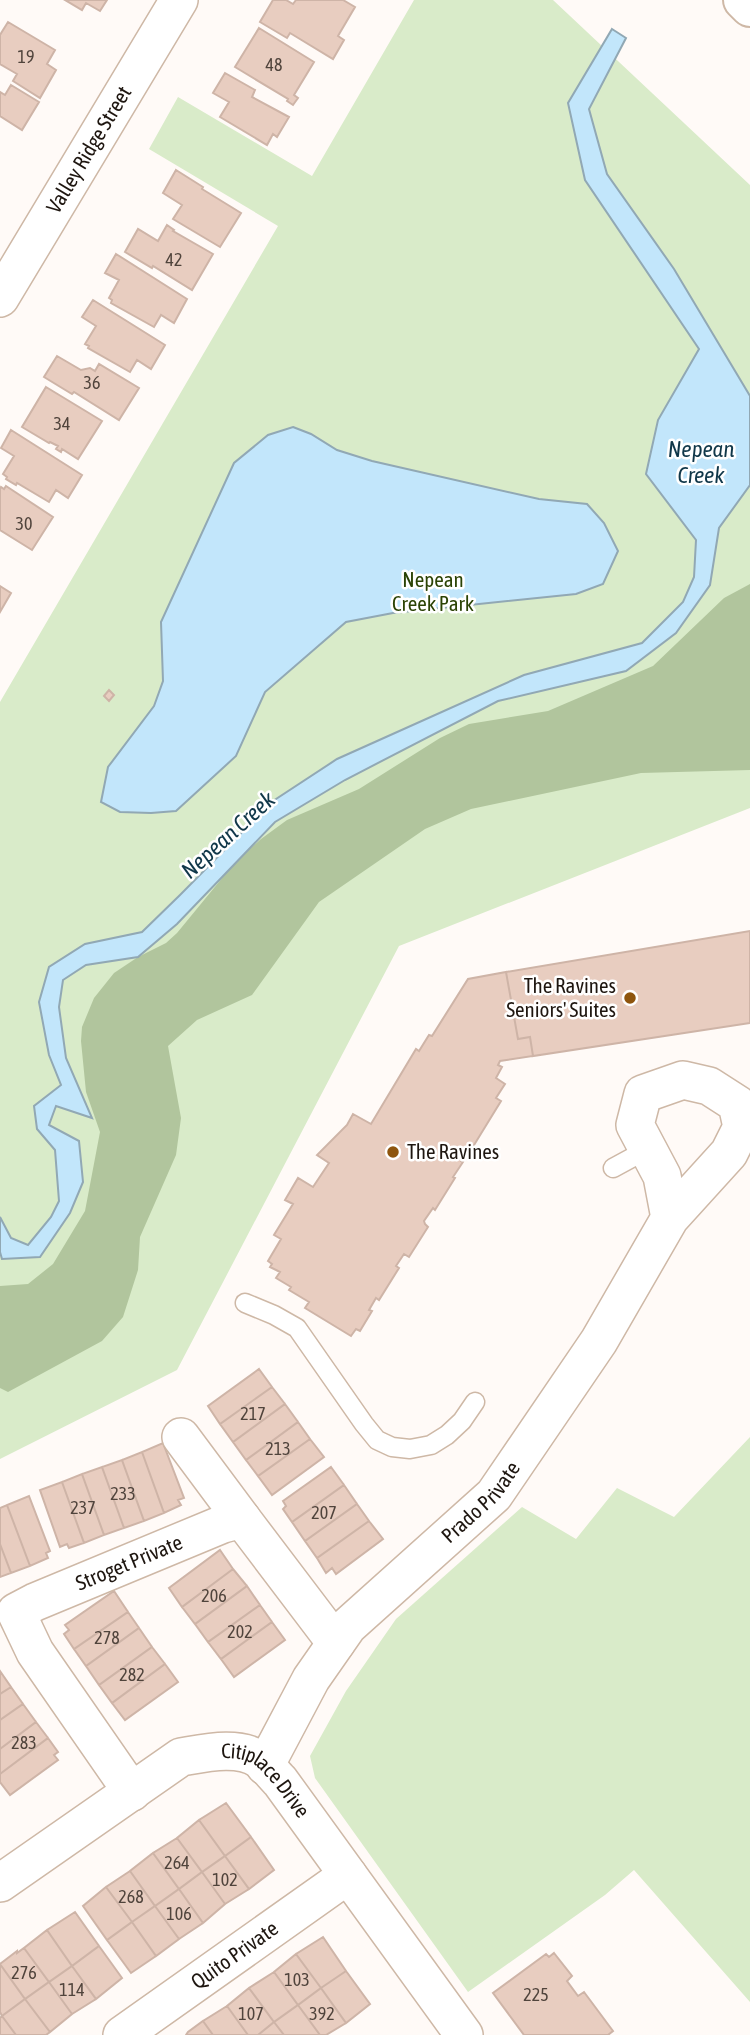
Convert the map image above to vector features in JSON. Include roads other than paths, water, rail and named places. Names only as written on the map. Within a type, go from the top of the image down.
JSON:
[{"type":"main road","points":[[743,0],[750,7]]},
{"type":"street","name":"Valley Ridge Street","points":[[0,298],[179,0]]},
{"type":"street","name":"Prado Private","points":[[265,1766],[311,1679],[348,1626],[494,1495],[599,1341],[670,1218],[729,1153],[742,1127],[737,1104],[709,1086],[683,1080],[643,1094],[635,1125],[662,1176],[670,1218]]},
{"type":"street","points":[[181,1437],[337,1643]]},
{"type":"street","name":"Stroget Private","points":[[132,1792],[8,1615],[47,1596],[223,1524],[242,1519]]},
{"type":"street","name":"Citiplace Drive","points":[[0,1883],[181,1757],[207,1752],[235,1752],[258,1759],[280,1781],[348,1875],[456,2033]]},
{"type":"street","name":"Quito Private","points":[[122,2035],[348,1875]]},
{"type":"lane","points":[[613,1168],[648,1149]]},
{"type":"lane","points":[[245,1303],[297,1328],[364,1424],[377,1440],[392,1447],[411,1449],[431,1445],[462,1421],[475,1402]]},
{"type":"water","name":"Nepean Creek","points":[[612,29],[626,38],[589,109],[607,174],[674,269],[750,396],[750,485],[719,528],[710,585],[676,633],[626,671],[498,701],[345,780],[275,822],[177,924],[138,957],[86,965],[63,980],[59,1007],[66,1058],[92,1118],[56,1106],[49,1125],[79,1141],[83,1182],[70,1213],[40,1257],[2,1259],[0,1217],[11,1238],[28,1245],[51,1217],[59,1201],[55,1150],[37,1129],[34,1106],[61,1085],[49,1055],[39,1002],[49,967],[85,944],[142,932],[273,801],[337,759],[524,675],[642,643],[683,602],[694,577],[696,540],[646,474],[658,420],[699,349],[585,180],[568,103]]},
{"type":"water","points":[[293,427],[311,434],[337,450],[372,461],[539,499],[587,504],[604,523],[618,551],[603,584],[576,594],[393,613],[346,622],[265,692],[236,756],[176,811],[120,812],[101,802],[108,767],[154,706],[163,681],[161,622],[234,463],[268,435]]},
{"type":"place","name":"The Ravines Seniors' Suites","points":[[630,998]]},
{"type":"place","name":"The Ravines","points":[[393,1152]]},
{"type":"park label","name":"Nepean Creek Park","points":[[433,592]]}]
